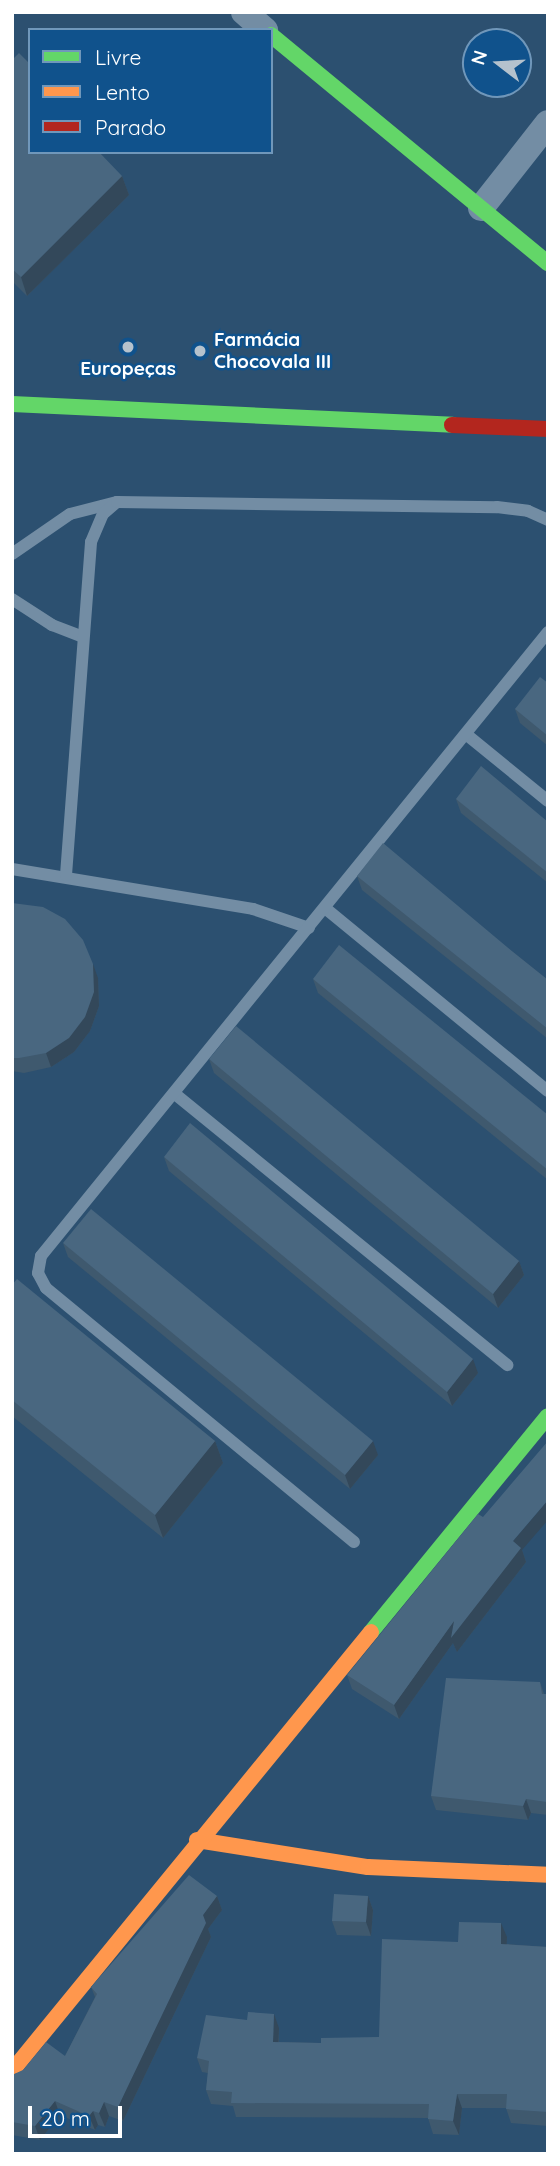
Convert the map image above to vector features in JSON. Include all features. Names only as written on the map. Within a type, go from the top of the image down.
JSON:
[{"type":"street","points":[[244,12],[263,28]]},
{"type":"street","points":[[273,37],[548,263]]},
{"type":"street","points":[[481,208],[548,123]]},
{"type":"street","points":[[12,404],[548,429]]},
{"type":"street","points":[[12,2070],[197,1840],[548,1416]]},
{"type":"street","points":[[197,1840],[368,1867],[548,1875]]},
{"type":"lane","points":[[66,875],[81,636],[91,542],[103,514],[117,502]]},
{"type":"lane","points":[[12,554],[70,514],[117,502],[498,507],[528,511],[548,520]]},
{"type":"lane","points":[[12,599],[52,625],[81,636]]},
{"type":"lane","points":[[354,1542],[46,1288],[38,1273],[41,1256],[548,632]]},
{"type":"lane","points":[[467,735],[548,801]]},
{"type":"lane","points":[[12,869],[66,875],[253,909],[309,928]]},
{"type":"lane","points":[[326,908],[548,1091]]},
{"type":"lane","points":[[175,1094],[507,1365]]},
{"type":"building","points":[[19,53],[28,62],[28,154],[101,154],[122,176],[21,277],[12,269],[12,60]]},
{"type":"building","points":[[540,677],[548,683],[548,736],[515,709]]},
{"type":"building","points":[[481,766],[548,822],[548,873],[456,799]]},
{"type":"building","points":[[383,843],[548,980],[548,1029],[357,876]]},
{"type":"building","points":[[12,903],[43,907],[65,919],[83,940],[93,964],[94,992],[85,1017],[69,1038],[46,1053],[19,1058],[12,1058]]},
{"type":"building","points":[[339,945],[548,1115],[548,1170],[313,979]]},
{"type":"building","points":[[236,1026],[519,1261],[493,1294],[209,1059]]},
{"type":"building","points":[[190,1123],[473,1359],[447,1392],[164,1157]]},
{"type":"building","points":[[91,1209],[373,1441],[345,1475],[63,1243]]},
{"type":"building","points":[[17,1279],[215,1441],[155,1515],[12,1400],[12,1285]]},
{"type":"building","points":[[548,1441],[548,1500],[513,1541],[521,1548],[451,1638],[454,1621],[394,1705],[347,1675],[478,1514],[483,1517]]},
{"type":"building","points":[[446,1678],[540,1682],[542,1694],[548,1694],[547,1802],[526,1799],[523,1806],[431,1796]]},
{"type":"building","points":[[189,1875],[217,1896],[203,1915],[206,1923],[118,2107],[104,2102],[99,2113],[93,2111],[89,2116],[55,2101],[35,2126],[12,2122],[12,2075],[23,2070],[46,2042],[65,2056],[97,1994],[91,1987]]},
{"type":"building","points":[[334,1894],[368,1896],[366,1922],[332,1921]]},
{"type":"building","points":[[459,1922],[501,1923],[501,1944],[548,1947],[548,2112],[506,2109],[507,2094],[457,2094],[453,2121],[428,2119],[429,2104],[231,2103],[232,2092],[206,2090],[209,2061],[197,2058],[206,2015],[247,2020],[248,2012],[274,2014],[273,2042],[321,2043],[321,2038],[379,2037],[382,1939],[458,1942]]},
{"type":"traffic: fast","points":[[273,37],[548,263]]},
{"type":"traffic: fast","points":[[12,404],[452,425]]},
{"type":"traffic: fast","points":[[371,1632],[548,1416]]},
{"type":"traffic: slow","points":[[12,2071],[371,1632]]},
{"type":"traffic: slow","points":[[197,1840],[368,1867],[548,1875]]},
{"type":"traffic: jam","points":[[452,425],[548,429]]},
{"type":"place","name":"Europeças","points":[[128,347]]},
{"type":"place","name":"Farmácia Chocovala III","points":[[200,351]]}]
